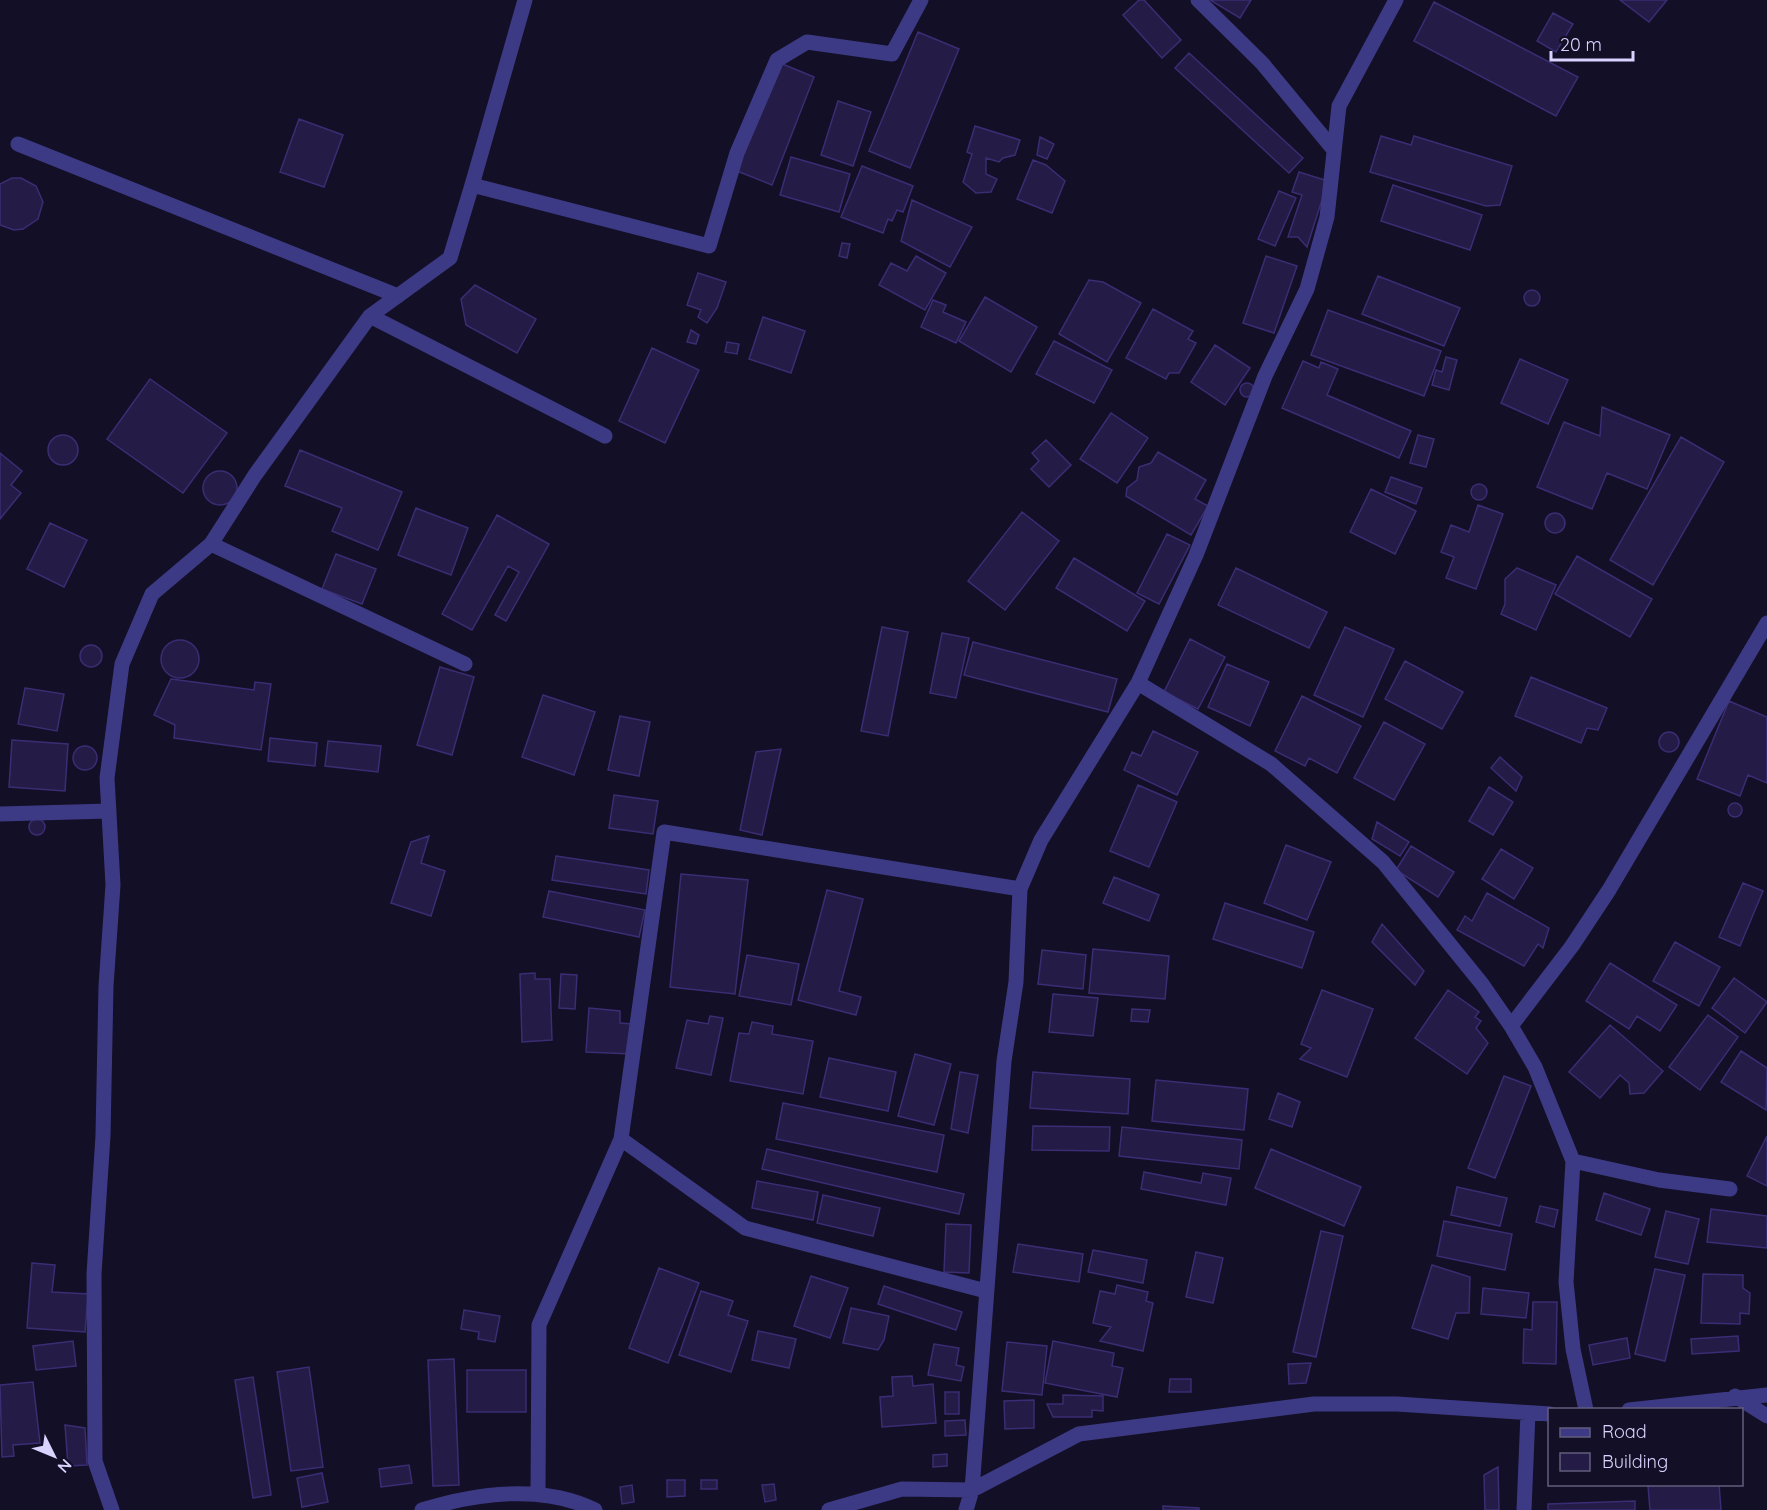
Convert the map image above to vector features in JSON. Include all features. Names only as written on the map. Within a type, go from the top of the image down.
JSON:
[{"type":"street","points":[[112,1510],[95,1461],[94,1274],[103,1136],[106,986],[113,885],[107,778],[122,664],[152,594],[211,544],[255,475],[370,316],[450,258],[525,0]]},
{"type":"street","points":[[472,185],[709,246],[737,153],[777,60],[807,42],[892,54],[921,0]]},
{"type":"street","points":[[1198,0],[1262,63],[1334,150]]},
{"type":"street","points":[[966,1510],[972,1490],[1004,1061],[1016,982],[1020,889],[1041,840],[1138,683],[1196,555],[1265,376],[1307,289],[1327,217],[1339,106],[1396,0]]},
{"type":"street","points":[[18,144],[398,296]]},
{"type":"street","points":[[370,316],[605,436]]},
{"type":"street","points":[[211,544],[465,664]]},
{"type":"street","points":[[1511,1026],[1572,946],[1603,899],[1767,623]]},
{"type":"street","points":[[1138,683],[1271,764],[1383,862],[1482,984],[1511,1026],[1535,1067],[1573,1161],[1566,1282],[1573,1349],[1586,1408]]},
{"type":"street","points":[[0,814],[109,811]]},
{"type":"street","points":[[538,1493],[539,1325],[621,1139],[664,832],[1020,889]]},
{"type":"street","points":[[621,1139],[745,1228],[986,1292]]},
{"type":"street","points":[[1573,1161],[1659,1180],[1730,1189]]},
{"type":"street","points":[[1644,1408],[1735,1396],[1767,1395]]},
{"type":"street","points":[[1735,1396],[1767,1416]]},
{"type":"street","points":[[828,1510],[902,1489],[972,1490],[1079,1434],[1314,1404],[1397,1404],[1548,1414]]},
{"type":"street","points":[[1524,1510],[1528,1413]]},
{"type":"street","points":[[422,1510],[482,1497],[538,1493],[595,1510]]},
{"type":"building","points":[[1139,0],[1144,0],[1181,40],[1162,58],[1123,15]]},
{"type":"building","points":[[1210,0],[1251,0],[1240,18]]},
{"type":"building","points":[[1620,0],[1667,0],[1649,22]]},
{"type":"building","points":[[1434,2],[1578,77],[1556,116],[1414,41]]},
{"type":"building","points":[[1553,13],[1573,24],[1556,52],[1537,41]]},
{"type":"building","points":[[918,32],[959,49],[910,168],[869,151]]},
{"type":"building","points":[[1189,53],[1303,158],[1289,173],[1175,68]]},
{"type":"building","points":[[780,63],[814,77],[772,185],[737,171]]},
{"type":"building","points":[[838,101],[871,112],[853,166],[821,155]]},
{"type":"building","points":[[299,119],[343,135],[324,187],[280,172]]},
{"type":"building","points":[[975,126],[1020,140],[1015,155],[1003,158],[999,162],[986,158],[986,174],[997,179],[991,192],[976,193],[963,182],[972,154],[967,152]]},
{"type":"building","points":[[1381,136],[1411,145],[1414,136],[1512,166],[1500,205],[1486,206],[1370,172]]},
{"type":"building","points":[[1040,137],[1054,144],[1047,159],[1037,155]]},
{"type":"building","points":[[791,157],[850,174],[839,212],[780,195]]},
{"type":"building","points":[[1033,160],[1046,165],[1065,181],[1052,213],[1017,199]]},
{"type":"building","points":[[862,166],[913,186],[903,212],[897,210],[892,221],[888,219],[883,233],[841,217]]},
{"type":"building","points":[[1299,172],[1328,181],[1307,247],[1298,237],[1288,237],[1302,195],[1292,192]]},
{"type":"building","points":[[12,178],[21,178],[36,186],[43,202],[38,219],[23,229],[14,230],[0,225],[0,184]]},
{"type":"building","points":[[1393,185],[1482,215],[1470,250],[1381,221]]},
{"type":"building","points":[[1279,191],[1296,198],[1275,246],[1258,239]]},
{"type":"building","points":[[912,200],[972,227],[950,267],[901,241]]},
{"type":"building","points":[[842,243],[850,244],[847,258],[839,256]]},
{"type":"building","points":[[916,256],[946,273],[925,310],[879,285],[891,263],[907,271]]},
{"type":"building","points":[[1266,256],[1297,266],[1274,333],[1243,323]]},
{"type":"building","points":[[698,273],[726,282],[717,308],[707,323],[698,317],[701,310],[687,305]]},
{"type":"building","points":[[1378,276],[1460,308],[1444,346],[1362,314]]},
{"type":"building","points":[[1089,280],[1103,282],[1141,303],[1107,362],[1059,334]]},
{"type":"building","points":[[475,285],[536,319],[517,353],[466,325],[461,299]]},
{"type":"building","points":[[1532,290],[1540,298],[1532,306],[1524,298]]},
{"type":"building","points":[[985,297],[1037,327],[1011,372],[959,341]]},
{"type":"building","points":[[933,300],[946,305],[943,312],[966,322],[956,343],[921,327]]},
{"type":"building","points":[[1153,309],[1193,331],[1188,339],[1196,343],[1179,373],[1169,373],[1166,379],[1126,358]]},
{"type":"building","points":[[1328,310],[1441,351],[1424,396],[1311,355]]},
{"type":"building","points":[[763,317],[805,331],[791,373],[749,359]]},
{"type":"building","points":[[691,330],[699,335],[696,344],[687,342]]},
{"type":"building","points":[[1054,341],[1112,370],[1094,403],[1036,374]]},
{"type":"building","points":[[727,342],[739,344],[737,354],[725,352]]},
{"type":"building","points":[[1215,345],[1250,368],[1225,405],[1191,382]]},
{"type":"building","points":[[652,348],[699,370],[665,443],[619,421]]},
{"type":"building","points":[[1446,357],[1457,360],[1449,390],[1432,385],[1436,370],[1442,372]]},
{"type":"building","points":[[1520,359],[1568,380],[1548,424],[1501,403]]},
{"type":"building","points":[[1303,361],[1319,368],[1321,362],[1338,369],[1327,395],[1411,431],[1399,458],[1282,408]]},
{"type":"building","points":[[150,379],[227,433],[183,493],[107,439]]},
{"type":"building","points":[[1244,383],[1250,383],[1254,390],[1250,397],[1244,397],[1240,393],[1240,387]]},
{"type":"building","points":[[1602,407],[1670,435],[1647,489],[1607,473],[1592,509],[1537,487],[1564,422],[1600,436]]},
{"type":"building","points":[[1111,413],[1148,438],[1117,483],[1080,459]]},
{"type":"building","points":[[63,435],[74,439],[78,450],[74,461],[63,465],[52,461],[48,450],[52,439]]},
{"type":"building","points":[[1418,435],[1434,439],[1426,467],[1410,463]]},
{"type":"building","points":[[1681,437],[1724,462],[1653,585],[1610,560]]},
{"type":"building","points":[[1046,440],[1071,465],[1049,487],[1031,469],[1039,461],[1032,453]]},
{"type":"building","points":[[300,450],[402,492],[378,550],[332,531],[342,508],[285,486]]},
{"type":"building","points":[[1158,452],[1206,480],[1195,499],[1208,506],[1191,535],[1126,496],[1127,488],[1137,480],[1139,467],[1151,463]]},
{"type":"building","points":[[0,453],[22,471],[11,485],[21,493],[0,519]]},
{"type":"building","points":[[220,471],[232,476],[237,488],[232,500],[220,505],[208,500],[203,488],[208,476]]},
{"type":"building","points":[[1391,477],[1422,488],[1416,504],[1385,492]]},
{"type":"building","points":[[1479,484],[1485,486],[1487,492],[1485,498],[1479,500],[1473,498],[1471,492],[1473,486]]},
{"type":"building","points":[[1371,489],[1416,511],[1395,554],[1350,532]]},
{"type":"building","points":[[1478,505],[1503,514],[1476,589],[1446,578],[1454,557],[1441,552],[1451,525],[1469,532]]},
{"type":"building","points":[[416,508],[468,528],[451,575],[398,555]]},
{"type":"building","points":[[1022,512],[1059,541],[1005,610],[968,581]]},
{"type":"building","points":[[1555,513],[1562,516],[1565,523],[1562,530],[1555,533],[1548,530],[1545,523],[1548,516]]},
{"type":"building","points":[[497,515],[549,544],[506,621],[495,615],[519,572],[508,566],[472,630],[442,614]]},
{"type":"building","points":[[50,523],[87,540],[64,587],[27,569]]},
{"type":"building","points":[[1167,534],[1190,545],[1159,604],[1137,593]]},
{"type":"building","points":[[336,554],[376,569],[362,604],[322,589]]},
{"type":"building","points":[[1577,556],[1652,599],[1630,637],[1555,594]]},
{"type":"building","points":[[1074,558],[1145,601],[1127,631],[1056,588]]},
{"type":"building","points":[[1236,568],[1327,612],[1309,648],[1218,605]]},
{"type":"building","points":[[1517,568],[1556,585],[1536,630],[1501,614],[1505,604],[1505,579]]},
{"type":"building","points":[[882,627],[908,632],[888,736],[861,731]]},
{"type":"building","points":[[1345,627],[1394,649],[1363,717],[1314,695]]},
{"type":"building","points":[[942,633],[969,638],[956,698],[930,693]]},
{"type":"building","points":[[1190,639],[1225,657],[1198,709],[1164,692]]},
{"type":"building","points":[[180,640],[194,645],[199,659],[194,673],[180,678],[166,673],[161,659],[166,645]]},
{"type":"building","points":[[973,642],[1117,679],[1108,712],[964,675]]},
{"type":"building","points":[[91,645],[101,652],[102,656],[95,666],[91,667],[81,660],[80,656],[87,646]]},
{"type":"building","points":[[1405,661],[1463,692],[1442,729],[1385,699]]},
{"type":"building","points":[[1227,664],[1269,682],[1250,726],[1208,707]]},
{"type":"building","points":[[440,667],[474,677],[452,755],[417,745]]},
{"type":"building","points":[[1531,677],[1607,708],[1598,730],[1587,728],[1581,743],[1515,716]]},
{"type":"building","points":[[171,679],[254,690],[255,682],[271,684],[261,750],[174,738],[175,725],[154,715]]},
{"type":"building","points":[[25,688],[64,694],[57,731],[18,724]]},
{"type":"building","points":[[543,695],[595,712],[574,775],[522,757]]},
{"type":"building","points":[[1302,696],[1361,726],[1337,773],[1309,758],[1305,766],[1275,751]]},
{"type":"building","points":[[1729,701],[1767,717],[1767,783],[1748,775],[1740,796],[1697,779]]},
{"type":"building","points":[[620,716],[650,722],[639,776],[608,770]]},
{"type":"building","points":[[1384,722],[1425,744],[1394,800],[1354,778]]},
{"type":"building","points":[[1153,731],[1198,752],[1177,795],[1124,770],[1132,752],[1141,756]]},
{"type":"building","points":[[1669,732],[1676,735],[1679,742],[1676,749],[1669,752],[1662,749],[1659,742],[1662,735]]},
{"type":"building","points":[[270,738],[317,743],[315,766],[268,761]]},
{"type":"building","points":[[12,740],[68,744],[65,791],[9,787]]},
{"type":"building","points":[[328,741],[381,746],[378,772],[325,766]]},
{"type":"building","points":[[85,746],[94,749],[97,758],[94,767],[85,770],[76,767],[73,758],[76,749]]},
{"type":"building","points":[[781,749],[762,835],[740,830],[756,752]]},
{"type":"building","points":[[1500,757],[1522,777],[1516,791],[1491,768]]},
{"type":"building","points":[[1138,785],[1177,802],[1149,867],[1110,851]]},
{"type":"building","points":[[1489,787],[1513,802],[1493,835],[1469,821]]},
{"type":"building","points":[[614,795],[658,801],[653,834],[609,828]]},
{"type":"building","points":[[1732,803],[1738,803],[1742,810],[1738,817],[1732,817],[1728,813],[1728,807]]},
{"type":"building","points":[[37,819],[43,821],[45,827],[43,833],[37,835],[31,833],[29,827],[31,821]]},
{"type":"building","points":[[1377,822],[1409,842],[1400,856],[1372,839]]},
{"type":"building","points":[[429,836],[421,863],[445,871],[431,916],[391,903],[411,842]]},
{"type":"building","points":[[1286,845],[1331,862],[1307,920],[1264,903]]},
{"type":"building","points":[[1411,846],[1454,872],[1438,897],[1396,870]]},
{"type":"building","points":[[1501,849],[1533,868],[1514,899],[1482,879]]},
{"type":"building","points":[[556,856],[649,870],[646,894],[552,880]]},
{"type":"building","points":[[681,874],[748,880],[735,994],[670,987]]},
{"type":"building","points":[[1114,877],[1159,895],[1149,921],[1103,903]]},
{"type":"building","points":[[1743,883],[1763,891],[1740,946],[1719,937]]},
{"type":"building","points":[[827,890],[863,899],[839,991],[861,997],[856,1015],[798,1000]]},
{"type":"building","points":[[549,891],[645,910],[639,937],[543,917]]},
{"type":"building","points":[[1487,893],[1549,928],[1543,948],[1538,944],[1524,966],[1457,930],[1465,916],[1472,921]]},
{"type":"building","points":[[1225,903],[1314,932],[1302,968],[1213,939]]},
{"type":"building","points":[[1382,924],[1424,971],[1415,985],[1372,942]]},
{"type":"building","points":[[1675,942],[1720,967],[1699,1006],[1653,981]]},
{"type":"building","points":[[1093,949],[1169,956],[1165,999],[1089,993]]},
{"type":"building","points":[[1042,950],[1086,955],[1083,989],[1038,984]]},
{"type":"building","points":[[747,955],[799,964],[791,1005],[739,996]]},
{"type":"building","points":[[1610,963],[1677,1005],[1660,1031],[1637,1016],[1629,1029],[1586,1001]]},
{"type":"building","points":[[535,973],[535,979],[550,979],[552,1040],[522,1042],[520,974]]},
{"type":"building","points":[[561,974],[577,975],[575,1009],[559,1008]]},
{"type":"building","points":[[1734,978],[1767,1002],[1745,1033],[1712,1008]]},
{"type":"building","points":[[1322,990],[1373,1009],[1347,1077],[1300,1059],[1311,1048],[1301,1044]]},
{"type":"building","points":[[1448,990],[1479,1012],[1475,1017],[1481,1021],[1476,1028],[1488,1043],[1467,1074],[1415,1038]]},
{"type":"building","points":[[1053,994],[1098,998],[1093,1036],[1049,1032]]},
{"type":"building","points":[[589,1008],[620,1011],[620,1023],[633,1024],[631,1054],[586,1052]]},
{"type":"building","points":[[1132,1009],[1150,1010],[1148,1022],[1131,1021]]},
{"type":"building","points":[[1708,1015],[1738,1037],[1700,1090],[1669,1067]]},
{"type":"building","points":[[710,1016],[723,1018],[711,1075],[676,1068],[687,1020],[708,1024]]},
{"type":"building","points":[[752,1022],[773,1026],[772,1034],[813,1041],[803,1094],[730,1081],[739,1033],[749,1034]]},
{"type":"building","points":[[1610,1025],[1663,1071],[1644,1093],[1630,1094],[1629,1083],[1620,1075],[1600,1098],[1569,1072]]},
{"type":"building","points":[[1741,1051],[1767,1068],[1766,1110],[1721,1082]]},
{"type":"building","points":[[915,1054],[951,1064],[934,1125],[898,1116]]},
{"type":"building","points":[[829,1058],[896,1072],[888,1111],[820,1097]]},
{"type":"building","points":[[960,1072],[978,1075],[968,1133],[951,1129]]},
{"type":"building","points":[[1033,1072],[1130,1079],[1128,1114],[1030,1108]]},
{"type":"building","points":[[1504,1076],[1531,1086],[1495,1178],[1468,1168]]},
{"type":"building","points":[[1156,1080],[1248,1089],[1244,1130],[1152,1121]]},
{"type":"building","points":[[1278,1093],[1300,1102],[1292,1127],[1269,1119]]},
{"type":"building","points":[[783,1103],[944,1135],[937,1172],[776,1139]]},
{"type":"building","points":[[1033,1126],[1110,1127],[1109,1151],[1032,1150]]},
{"type":"building","points":[[1122,1127],[1242,1140],[1239,1169],[1119,1156]]},
{"type":"building","points":[[1767,1136],[1767,1186],[1747,1176]]},
{"type":"building","points":[[767,1149],[964,1194],[959,1214],[762,1169]]},
{"type":"building","points":[[1271,1149],[1361,1187],[1344,1226],[1255,1188]]},
{"type":"building","points":[[1144,1172],[1201,1183],[1203,1173],[1231,1178],[1226,1205],[1141,1189]]},
{"type":"building","points":[[757,1181],[818,1192],[813,1220],[752,1208]]},
{"type":"building","points":[[1457,1187],[1507,1198],[1500,1226],[1451,1215]]},
{"type":"building","points":[[1604,1193],[1650,1209],[1641,1235],[1596,1220]]},
{"type":"building","points":[[823,1195],[880,1208],[873,1236],[817,1223]]},
{"type":"building","points":[[1540,1206],[1558,1210],[1554,1227],[1536,1222]]},
{"type":"building","points":[[1711,1209],[1767,1216],[1767,1248],[1707,1242]]},
{"type":"building","points":[[1666,1211],[1699,1219],[1688,1264],[1655,1257]]},
{"type":"building","points":[[1444,1221],[1512,1234],[1505,1270],[1437,1256]]},
{"type":"building","points":[[946,1224],[971,1225],[969,1273],[944,1272]]},
{"type":"building","points":[[1321,1231],[1343,1236],[1316,1357],[1293,1352]]},
{"type":"building","points":[[1018,1244],[1083,1254],[1079,1282],[1013,1272]]},
{"type":"building","points":[[1093,1250],[1147,1260],[1143,1283],[1088,1272]]},
{"type":"building","points":[[1196,1252],[1223,1258],[1213,1303],[1186,1297]]},
{"type":"building","points":[[32,1263],[55,1265],[52,1292],[88,1294],[85,1332],[27,1328]]},
{"type":"building","points":[[1432,1265],[1470,1277],[1469,1313],[1456,1313],[1448,1339],[1412,1328]]},
{"type":"building","points":[[659,1268],[699,1283],[668,1363],[629,1348]]},
{"type":"building","points":[[1655,1269],[1685,1275],[1665,1361],[1635,1354]]},
{"type":"building","points":[[1703,1274],[1743,1275],[1743,1288],[1750,1293],[1749,1314],[1740,1313],[1740,1324],[1701,1323]]},
{"type":"building","points":[[811,1276],[848,1288],[830,1338],[794,1326]]},
{"type":"building","points":[[1117,1285],[1148,1292],[1146,1301],[1153,1303],[1143,1351],[1100,1341],[1111,1327],[1093,1323],[1100,1291],[1115,1294]]},
{"type":"building","points":[[884,1286],[962,1312],[956,1330],[878,1304]]},
{"type":"building","points":[[1483,1288],[1529,1293],[1526,1318],[1481,1314]]},
{"type":"building","points":[[701,1291],[733,1301],[728,1315],[748,1321],[731,1372],[679,1355]]},
{"type":"building","points":[[1533,1302],[1557,1302],[1556,1364],[1523,1363],[1524,1329],[1532,1330]]},
{"type":"building","points":[[851,1308],[889,1316],[884,1340],[878,1350],[843,1343]]},
{"type":"building","points":[[464,1310],[500,1316],[495,1342],[478,1339],[479,1332],[461,1329]]},
{"type":"building","points":[[758,1331],[796,1339],[789,1368],[752,1360]]},
{"type":"building","points":[[1738,1336],[1739,1351],[1692,1354],[1691,1339]]},
{"type":"building","points":[[1627,1338],[1630,1358],[1593,1365],[1589,1345]]},
{"type":"building","points":[[73,1341],[76,1366],[36,1370],[33,1346]]},
{"type":"building","points":[[1053,1341],[1114,1353],[1112,1366],[1123,1368],[1117,1397],[1045,1383]]},
{"type":"building","points":[[1007,1342],[1047,1346],[1042,1395],[1002,1391]]},
{"type":"building","points":[[934,1344],[959,1348],[956,1365],[964,1367],[961,1381],[928,1375]]},
{"type":"building","points":[[454,1359],[459,1485],[433,1486],[428,1360]]},
{"type":"building","points":[[1311,1363],[1306,1383],[1289,1384],[1288,1364]]},
{"type":"building","points":[[309,1367],[323,1467],[291,1471],[277,1372]]},
{"type":"building","points":[[467,1370],[526,1370],[526,1412],[467,1412]]},
{"type":"building","points":[[912,1376],[913,1386],[933,1384],[936,1423],[882,1427],[880,1397],[893,1396],[892,1377]]},
{"type":"building","points":[[253,1377],[271,1495],[253,1498],[235,1380]]},
{"type":"building","points":[[1170,1379],[1191,1379],[1191,1392],[1169,1392]]},
{"type":"building","points":[[33,1382],[40,1443],[13,1445],[14,1456],[2,1457],[0,1385]]},
{"type":"building","points":[[945,1392],[959,1392],[959,1414],[945,1414]]},
{"type":"building","points":[[1063,1395],[1103,1396],[1103,1411],[1092,1410],[1092,1417],[1053,1417],[1047,1404],[1063,1404]]},
{"type":"building","points":[[1034,1400],[1034,1428],[1005,1429],[1004,1401]]},
{"type":"building","points":[[965,1420],[966,1435],[945,1436],[945,1421]]},
{"type":"building","points":[[65,1425],[85,1428],[87,1465],[68,1466]]},
{"type":"building","points":[[947,1454],[947,1466],[933,1467],[933,1455]]},
{"type":"building","points":[[409,1465],[412,1483],[381,1487],[379,1469]]},
{"type":"building","points":[[1498,1467],[1499,1510],[1485,1510],[1484,1475]]},
{"type":"building","points":[[322,1473],[328,1502],[302,1507],[297,1478]]},
{"type":"building","points":[[667,1480],[685,1480],[685,1496],[667,1497]]},
{"type":"building","points":[[701,1480],[717,1480],[717,1489],[701,1489]]},
{"type":"building","points":[[774,1484],[776,1500],[765,1502],[762,1485]]},
{"type":"building","points":[[632,1485],[634,1502],[622,1504],[620,1487]]},
{"type":"building","points":[[1648,1486],[1719,1486],[1721,1510],[1650,1510]]},
{"type":"building","points":[[1635,1501],[1635,1510],[1548,1510],[1548,1504]]},
{"type":"building","points":[[1163,1506],[1199,1508],[1199,1510],[1163,1510]]}]
